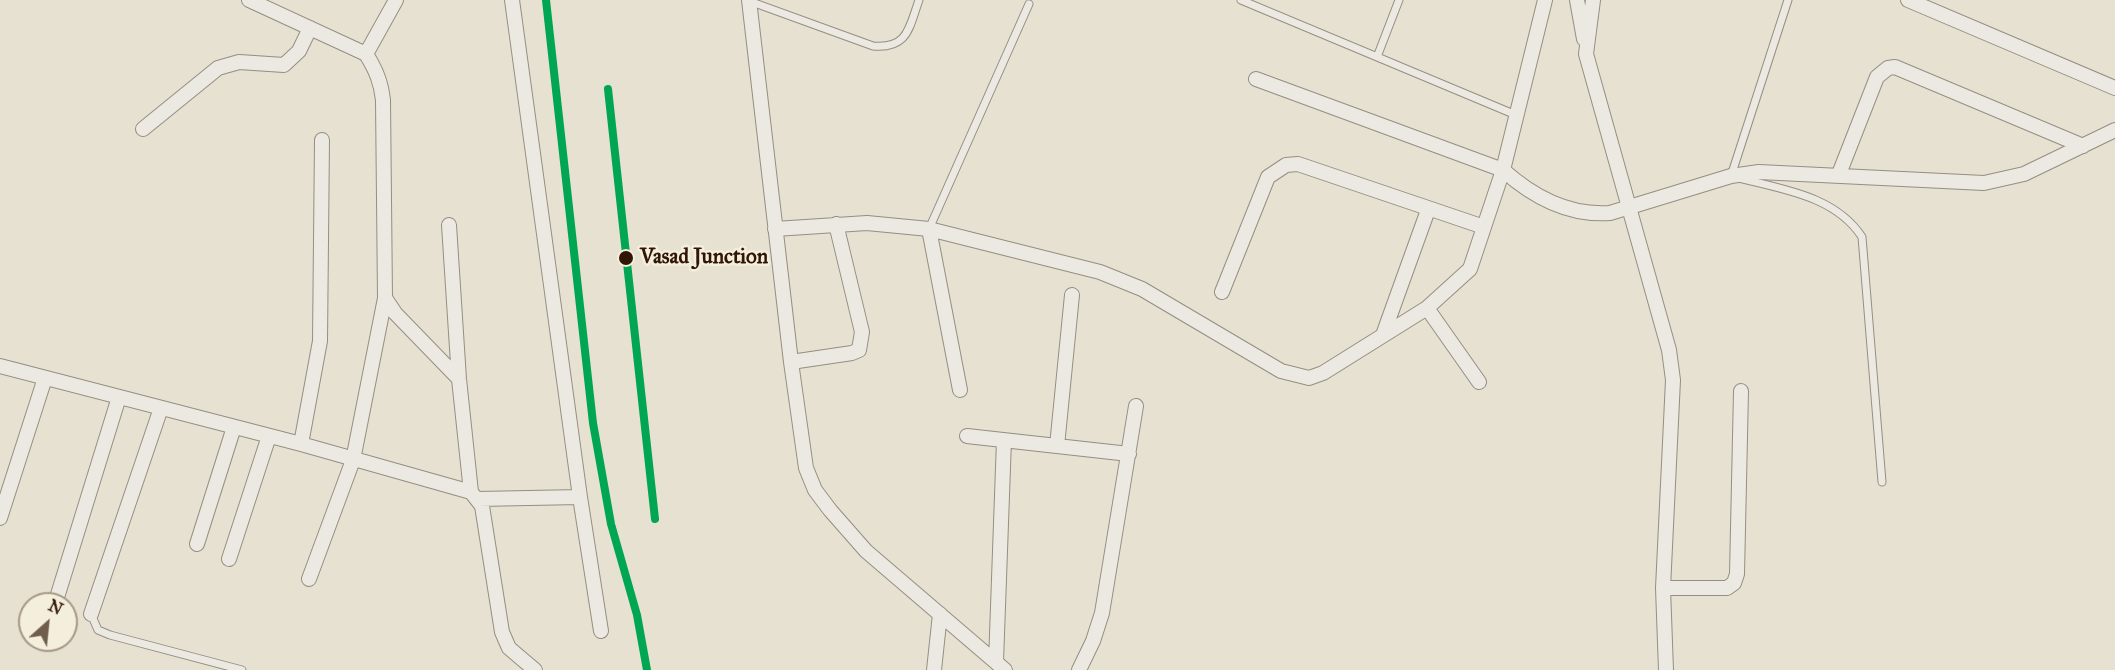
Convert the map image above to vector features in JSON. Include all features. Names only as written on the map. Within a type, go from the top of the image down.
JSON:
[{"type":"street","points":[[249,0],[366,54],[376,70],[382,92],[385,298],[353,460],[309,579]]},
{"type":"street","points":[[366,54],[396,0]]},
{"type":"street","points":[[512,0],[580,497],[602,631]]},
{"type":"street","points":[[775,229],[867,223],[929,229],[1122,279],[1281,371],[1297,377],[1309,378],[1323,373],[1427,309],[1470,269],[1503,170],[1545,0]]},
{"type":"street","points":[[1577,0],[1586,54],[1669,350],[1673,380],[1664,588],[1666,670]]},
{"type":"street","points":[[1586,54],[1593,0]]},
{"type":"street","points":[[1908,0],[2115,88]]},
{"type":"street","points":[[749,1],[791,362],[806,468],[815,490],[866,551],[1001,666]]},
{"type":"street","points":[[143,129],[218,68],[238,62],[284,65],[299,51],[310,28]]},
{"type":"street","points":[[1839,174],[1877,77],[1888,68],[1895,66],[2083,146]]},
{"type":"street","points":[[1256,79],[1503,170],[1524,189],[1580,212],[1610,213],[1731,176],[1759,172],[1839,174],[1984,183],[2024,174],[2115,130]]},
{"type":"street","points":[[301,444],[320,341],[322,140]]},
{"type":"street","points":[[1222,292],[1268,177],[1276,169],[1286,165],[1298,164],[1428,210],[1484,227]]},
{"type":"street","points":[[1383,334],[1428,210]]},
{"type":"street","points":[[791,362],[852,353],[859,350],[862,342],[862,332],[836,224]]},
{"type":"street","points":[[449,225],[459,379],[474,496],[482,506],[502,632],[509,648],[535,670]]},
{"type":"street","points":[[929,229],[960,390]]},
{"type":"street","points":[[1057,446],[1072,295]]},
{"type":"street","points":[[385,298],[395,313],[459,379]]},
{"type":"street","points":[[1427,309],[1479,382]]},
{"type":"street","points":[[0,366],[301,444],[474,496],[580,497]]},
{"type":"street","points":[[0,518],[45,378]]},
{"type":"street","points":[[1664,588],[1727,588],[1734,583],[1737,574],[1741,392]]},
{"type":"street","points":[[59,592],[119,397]]},
{"type":"street","points":[[1079,670],[1093,641],[1102,613],[1136,406]]},
{"type":"street","points":[[91,614],[161,408]]},
{"type":"street","points":[[197,544],[234,427]]},
{"type":"street","points":[[229,559],[269,436]]},
{"type":"street","points":[[967,436],[1129,454]]},
{"type":"street","points":[[1001,666],[1004,440]]},
{"type":"street","points":[[934,670],[940,614]]},
{"type":"lane","points":[[749,1],[873,46],[887,47],[898,44],[907,33],[919,0]]},
{"type":"lane","points":[[1240,0],[1516,115]]},
{"type":"lane","points":[[1377,57],[1399,0]]},
{"type":"lane","points":[[1788,0],[1731,176],[1816,199],[1845,216],[1862,237],[1882,482]]},
{"type":"lane","points":[[929,229],[1029,4]]},
{"type":"lane","points":[[91,614],[98,630],[110,635],[242,670]]},
{"type":"transit line","points":[[546,0],[593,423],[611,524],[637,615],[647,670]]},
{"type":"transit line","points":[[608,89],[655,519]]},
{"type":"place","name":"Vasad Junction","points":[[626,258]]}]
